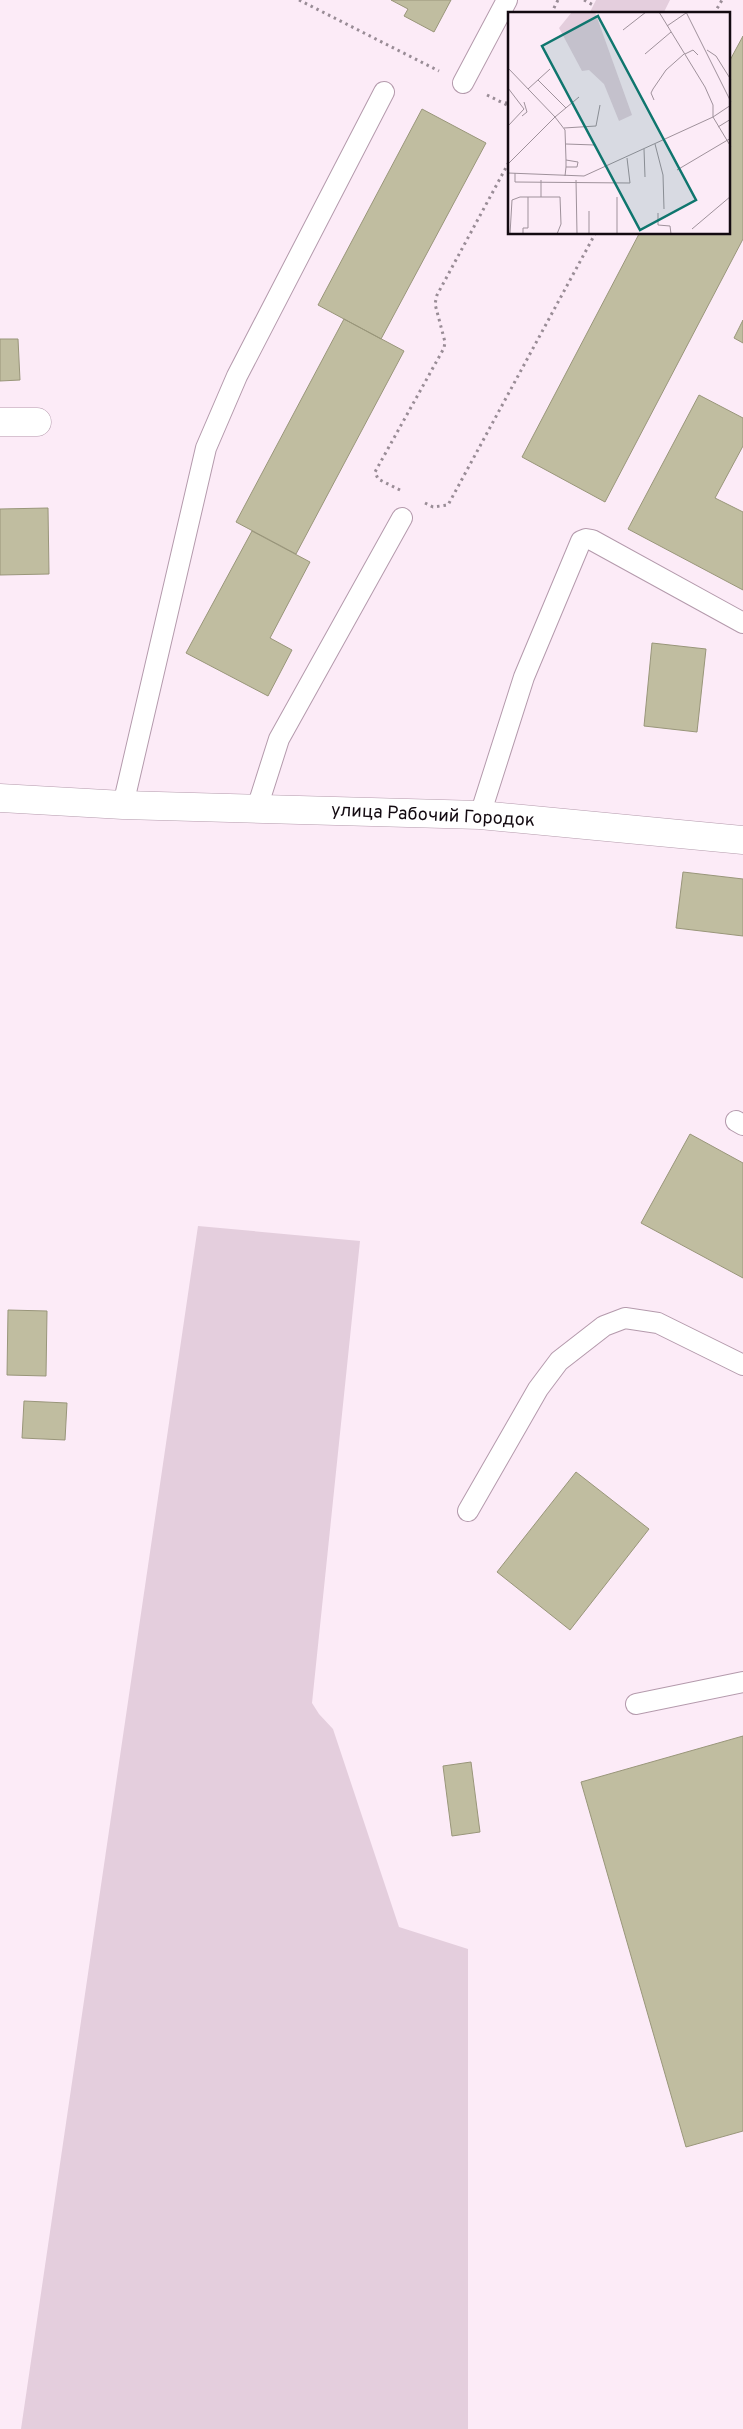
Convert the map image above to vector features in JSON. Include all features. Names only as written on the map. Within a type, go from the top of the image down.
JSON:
[{"type":"street","points":[[0,422],[37,422]]},
{"type":"street","name":"улица Рабочий Городок","points":[[0,798],[123,805],[480,816],[743,840]]},
{"type":"lane","points":[[463,83],[506,0]]},
{"type":"lane","points":[[123,805],[206,448],[237,376],[384,92]]},
{"type":"lane","points":[[256,808],[279,739],[402,518]]},
{"type":"lane","points":[[480,816],[524,677],[581,541],[586,539],[592,540],[743,623]]},
{"type":"lane","points":[[468,1511],[538,1389],[559,1361],[604,1326],[625,1318],[658,1323],[743,1365]]},
{"type":"lane","points":[[636,1704],[743,1682]]},
{"type":"path","points":[[299,0],[508,105]]},
{"type":"path","points":[[552,12],[558,0]]},
{"type":"path","points":[[584,0],[594,5]]},
{"type":"path","points":[[715,12],[722,0]]},
{"type":"path","points":[[402,491],[378,479],[375,472],[444,348],[445,342],[435,304],[437,295],[508,164]]},
{"type":"path","points":[[418,499],[434,507],[448,505],[594,235]]},
{"type":"shaded area","points":[[596,0],[670,0],[664,12],[590,12]]},
{"type":"shaded area","points":[[198,1226],[360,1241],[312,1703],[333,1729],[399,1927],[468,1949],[468,2429],[21,2429]]},
{"type":"building","points":[[391,0],[451,0],[434,32],[404,16],[408,9]]},
{"type":"building","points":[[743,36],[743,239],[605,502],[522,457],[638,235],[730,235],[730,60]]},
{"type":"building","points":[[422,109],[486,143],[381,339],[318,305]]},
{"type":"building","points":[[344,319],[404,351],[296,554],[236,522]]},
{"type":"building","points":[[743,320],[743,343],[734,338]]},
{"type":"building","points":[[0,339],[18,339],[20,380],[0,381]]},
{"type":"building","points":[[699,395],[743,418],[743,446],[715,498],[743,512],[743,590],[628,529]]},
{"type":"building","points":[[48,508],[49,574],[0,575],[0,509]]},
{"type":"building","points":[[252,531],[310,562],[270,638],[292,650],[268,696],[186,653]]},
{"type":"building","points":[[652,643],[706,649],[697,732],[644,726]]},
{"type":"building","points":[[683,872],[743,879],[743,936],[676,928]]},
{"type":"building","points":[[690,1134],[743,1163],[743,1278],[641,1223]]},
{"type":"building","points":[[8,1310],[47,1311],[46,1376],[7,1375]]},
{"type":"building","points":[[24,1401],[67,1403],[65,1440],[22,1438]]},
{"type":"building","points":[[576,1472],[649,1529],[570,1630],[497,1572]]},
{"type":"building","points":[[743,1736],[743,2131],[686,2147],[581,1782]]},
{"type":"building","points":[[471,1762],[480,1832],[452,1836],[443,1766]]}]
